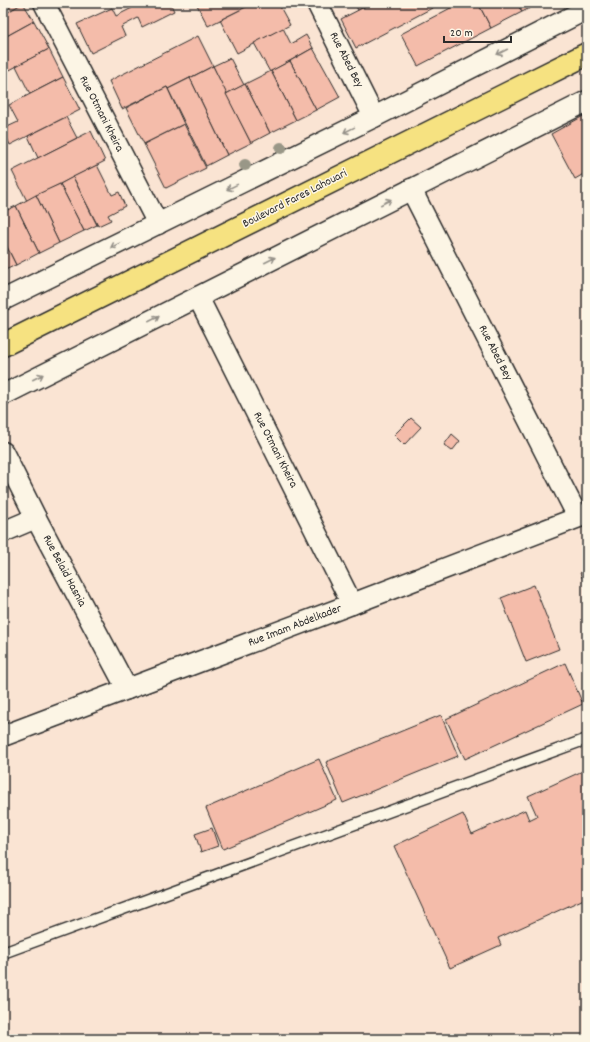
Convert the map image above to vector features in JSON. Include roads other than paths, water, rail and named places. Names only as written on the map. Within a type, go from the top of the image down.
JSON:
[{"type":"main road","name":"Boulevard Fares Lahouari","points":[[3,345],[587,54]]},
{"type":"street","name":"Rue Otmani Kheira","points":[[44,3],[158,224]]},
{"type":"street","name":"Rue Abed Bey","points":[[317,3],[374,117]]},
{"type":"street","points":[[3,300],[374,117],[585,7]]},
{"type":"street","points":[[3,395],[587,101]]},
{"type":"street","name":"Rue Abed Bey","points":[[411,189],[583,515]]},
{"type":"street","name":"Rue Otmani Kheira","points":[[198,296],[352,604]]},
{"type":"street","name":"Rue Belaid Hasnia","points":[[3,452],[36,518],[127,689]]},
{"type":"street","name":"Rue Imam Abdelkader","points":[[3,736],[583,515]]},
{"type":"street","points":[[3,532],[36,518]]},
{"type":"lane","points":[[3,953],[587,739]]}]
